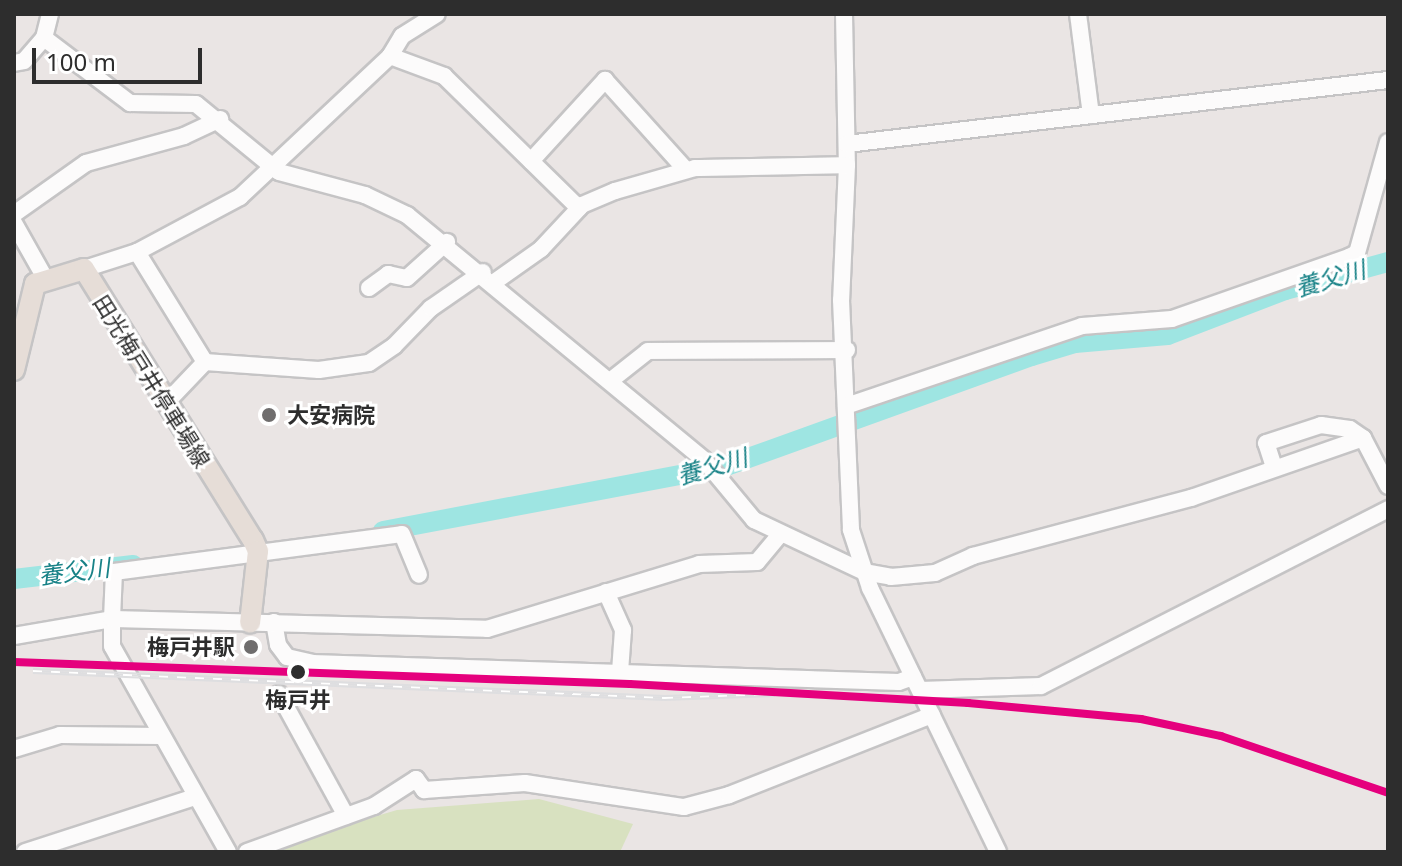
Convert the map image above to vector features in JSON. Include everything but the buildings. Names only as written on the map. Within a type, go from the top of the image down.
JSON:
[{"type":"main road","name":"田光梅戸井停車場線","points":[[45,278],[84,269],[256,549]]},
{"type":"main road","points":[[14,370],[35,284],[45,278]]},
{"type":"main road","points":[[250,623],[256,549]]},
{"type":"street","points":[[14,63],[24,61],[44,38],[50,14]]},
{"type":"street","points":[[84,269],[137,252],[223,208],[276,169],[324,114],[390,56],[402,36],[437,14]]},
{"type":"street","points":[[844,14],[847,165],[841,300],[847,350],[848,515],[864,572],[998,852]]},
{"type":"street","points":[[1078,14],[1091,115]]},
{"type":"street","points":[[44,38],[130,103],[184,100],[220,119],[276,169],[378,200],[447,242],[705,461],[735,502],[779,536],[864,572],[891,577],[935,573],[973,556],[1191,498],[1363,438]]},
{"type":"street","points":[[390,56],[444,76],[579,208]]},
{"type":"street","points":[[531,161],[605,80],[686,170]]},
{"type":"street","points":[[847,144],[1388,80]]},
{"type":"street","points":[[14,214],[86,163],[184,136],[220,119]]},
{"type":"street","points":[[846,409],[1068,330],[1172,319],[1349,257],[1357,253],[1388,142]]},
{"type":"street","points":[[205,362],[319,370],[369,363],[394,346],[431,308],[541,249],[579,208],[615,191],[686,170],[847,165]]},
{"type":"street","points":[[14,223],[45,278]]},
{"type":"street","points":[[369,288],[388,274],[407,278],[447,242]]},
{"type":"street","points":[[137,252],[205,362]]},
{"type":"street","points":[[610,381],[648,351],[847,350]]},
{"type":"street","points":[[166,403],[205,362]]},
{"type":"street","points":[[1274,467],[1266,443],[1321,425],[1350,429],[1363,438],[1388,486]]},
{"type":"street","points":[[274,622],[278,645],[287,657],[312,663],[1041,686],[1388,509]]},
{"type":"street","points":[[228,852],[112,646],[114,572],[256,549],[402,534],[419,575]]},
{"type":"street","points":[[14,636],[112,619],[487,629],[699,564],[757,562],[779,536]]},
{"type":"street","points":[[606,592],[623,630],[620,672]]},
{"type":"street","points":[[279,694],[346,816]]},
{"type":"street","points":[[247,852],[385,801],[416,779],[424,790],[525,783],[684,807],[729,795],[932,715]]},
{"type":"street","points":[[14,749],[60,735],[161,736]]},
{"type":"street","points":[[25,852],[195,797]]},
{"type":"green space","points":[[539,799],[633,824],[620,852],[255,852],[397,810]]},
{"type":"waterway","name":"養父川","points":[[383,531],[726,466],[1032,356],[1075,343],[1168,335],[1285,290],[1388,262]]},
{"type":"waterway","name":"養父川","points":[[14,579],[133,565]]},
{"type":"railway","points":[[33,671],[664,698],[775,694]]},
{"type":"transit line","points":[[14,662],[630,684],[968,703],[1141,719],[1221,736],[1388,793]]},
{"type":"place","name":"大安病院","points":[[269,415]]},
{"type":"place","name":"梅戸井駅","points":[[251,647]]},
{"type":"place","name":"梅戸井","points":[[298,672]]}]
